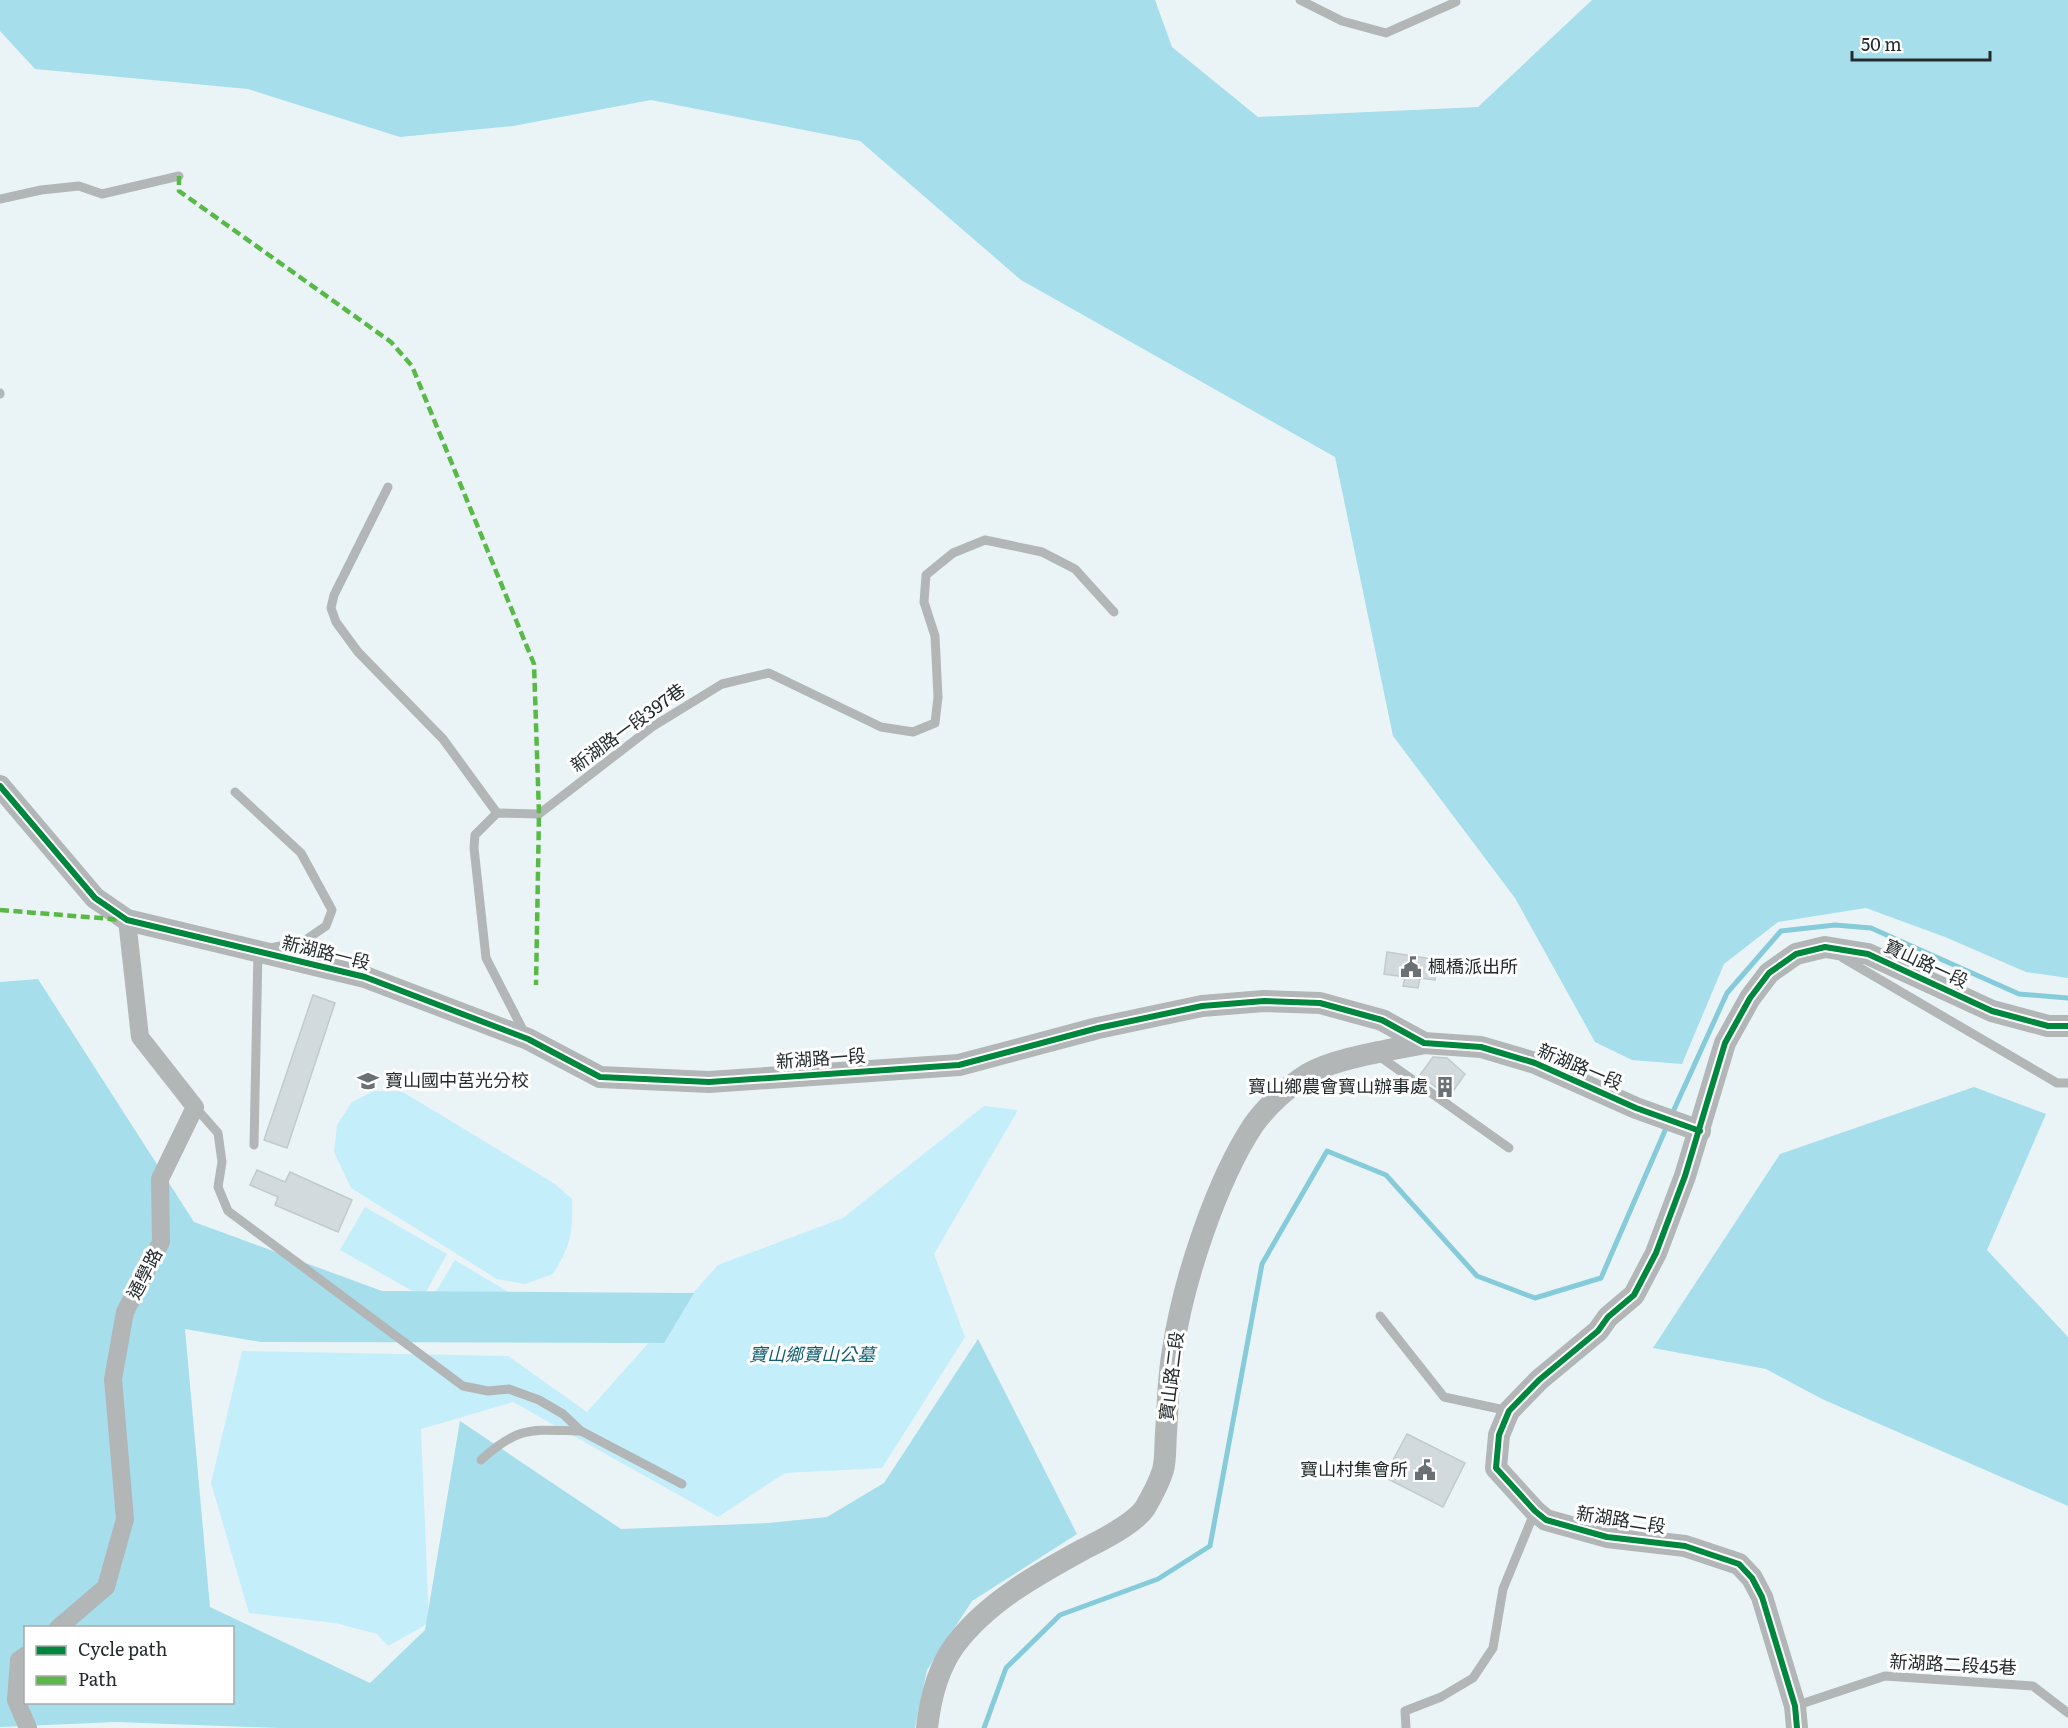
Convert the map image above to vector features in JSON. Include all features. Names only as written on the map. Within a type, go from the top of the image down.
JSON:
[{"type":"street","name":"新湖路一段","points":[[0,786],[95,898],[127,920],[365,977],[528,1039],[600,1077],[709,1082],[959,1065],[1098,1028],[1202,1006],[1264,1001],[1320,1003],[1382,1020],[1424,1043],[1481,1047],[1535,1063],[1636,1107],[1700,1131]]},
{"type":"street","points":[[127,920],[140,1037],[195,1107]]},
{"type":"street","name":"寶山路一段","points":[[1700,1131],[1725,1043],[1750,998],[1769,973],[1796,954],[1825,947],[1868,954],[1992,1011],[2048,1026],[2068,1026]]},
{"type":"street","name":"寶山路二段","points":[[927,1728],[929,1710],[941,1672],[954,1647],[974,1623],[1005,1597],[1043,1571],[1128,1523],[1143,1510],[1154,1491],[1163,1468],[1173,1350],[1185,1293],[1208,1221],[1230,1168],[1255,1123],[1287,1089],[1309,1073],[1375,1053],[1424,1043]]},
{"type":"street","name":"通學路","points":[[60,1626],[106,1587],[125,1519],[113,1379],[125,1312],[161,1242],[160,1179],[195,1107]]},
{"type":"street","name":"新湖路二段","points":[[1700,1131],[1656,1253],[1634,1295],[1608,1317],[1598,1331],[1539,1380],[1509,1411],[1499,1435],[1496,1468],[1546,1520],[1607,1537],[1685,1546],[1739,1564],[1752,1578],[1762,1597],[1796,1717]]},
{"type":"street","points":[[24,1657],[20,1660],[16,1700],[28,1728]]},
{"type":"lane","points":[[1300,0],[1342,21],[1386,33],[1456,2]]},
{"type":"lane","points":[[0,199],[40,190],[79,186],[102,194],[179,176]]},
{"type":"lane","points":[[388,487],[334,595],[331,608],[336,621],[358,652],[443,739],[497,813],[475,835],[474,848],[486,958],[528,1039]]},
{"type":"lane","name":"新湖路一段397巷","points":[[497,813],[539,814],[652,727],[702,696],[722,684],[769,673],[881,727],[913,732],[935,723],[938,697],[935,636],[924,602],[926,575],[954,553],[985,540],[1042,552],[1075,569],[1114,612]]},
{"type":"lane","points":[[235,792],[301,853],[332,910],[326,926],[304,941],[257,951],[254,1145]]},
{"type":"lane","points":[[1825,947],[2057,1083],[2068,1083]]},
{"type":"lane","points":[[1375,1053],[1509,1148]]},
{"type":"lane","points":[[195,1107],[218,1133],[222,1162],[218,1186],[228,1211],[463,1386],[488,1391],[509,1389],[539,1400],[563,1414],[581,1431],[682,1484]]},
{"type":"lane","points":[[1380,1316],[1444,1397],[1509,1411]]},
{"type":"lane","points":[[481,1460],[500,1443],[518,1433],[541,1430],[581,1431]]},
{"type":"lane","points":[[1406,1728],[1405,1711],[1441,1697],[1473,1678],[1493,1648],[1503,1589],[1536,1511]]},
{"type":"lane","name":"新湖路二段45巷","points":[[1796,1717],[1885,1676],[2033,1686],[2068,1713]]},
{"type":"green space","points":[[374,1091],[401,1091],[555,1184],[572,1199],[570,1238],[564,1255],[553,1274],[525,1284],[497,1279],[351,1188],[334,1152],[337,1125],[352,1102]]},
{"type":"green space","name":"寶山鄉寶山公墓","points":[[984,1106],[1018,1110],[934,1254],[965,1337],[882,1468],[785,1473],[718,1517],[513,1402],[421,1429],[429,1623],[388,1646],[377,1634],[335,1623],[249,1613],[211,1483],[242,1351],[508,1356],[587,1412],[718,1265],[843,1218]]},
{"type":"green space","points":[[365,1207],[447,1254],[423,1297],[340,1250]]},
{"type":"green space","points":[[455,1260],[525,1302],[432,1298]]},
{"type":"shaded area","points":[[0,0],[1155,0],[1172,47],[1258,117],[1478,107],[1592,0],[2068,0],[2068,978],[2026,972],[1945,937],[1866,908],[1778,922],[1724,964],[1682,1064],[1632,1060],[1595,1042],[1515,898],[1393,736],[1335,457],[1021,280],[860,141],[651,100],[513,126],[400,137],[248,89],[35,69],[0,31]]},
{"type":"shaded area","points":[[38,979],[194,1222],[382,1291],[694,1293],[664,1343],[261,1342],[185,1329],[210,1607],[370,1683],[425,1630],[460,1421],[621,1529],[769,1523],[827,1517],[884,1483],[978,1339],[1077,1534],[972,1601],[927,1670],[915,1728],[278,1728],[116,1722],[0,1727],[0,982]]},
{"type":"shaded area","points":[[1974,1087],[2046,1114],[1987,1250],[2068,1337],[2068,1506],[1822,1399],[1766,1369],[1653,1348],[1780,1154]]},
{"type":"building","name":"楓橋派出所","points":[[1387,952],[1438,960],[1435,980],[1420,978],[1418,988],[1403,986],[1405,977],[1384,974]]},
{"type":"building","points":[[313,995],[335,1003],[287,1148],[264,1140]]},
{"type":"building","name":"寶山鄉農會寶山辦事處","points":[[1433,1057],[1447,1058],[1465,1074],[1449,1097],[1420,1075]]},
{"type":"building","points":[[257,1170],[285,1182],[290,1172],[352,1200],[338,1232],[275,1205],[278,1197],[250,1185]]},
{"type":"building","name":"寶山村集會所","points":[[1407,1434],[1465,1463],[1443,1507],[1384,1477]]},
{"type":"waterway","points":[[1672,1114],[1727,993],[1781,931],[1835,925],[1871,928],[2019,994],[2068,998]]},
{"type":"waterway","points":[[984,1728],[1006,1668],[1060,1615],[1158,1579],[1210,1546],[1262,1264],[1327,1151],[1386,1175],[1477,1276],[1535,1298],[1601,1278],[1667,1126]]},
{"type":"marked path","points":[[179,176],[179,191],[391,342],[412,366],[534,664],[539,814],[536,985]]},
{"type":"marked path","points":[[0,910],[124,920]]},
{"type":"cycle path","points":[[0,786],[95,898],[127,920],[365,977],[528,1039],[600,1077],[709,1082],[959,1065],[1098,1028],[1202,1006],[1264,1001],[1320,1003],[1382,1020],[1424,1043],[1481,1047],[1535,1063],[1636,1108],[1700,1131]]},
{"type":"cycle path","points":[[1797,1728],[1795,1706],[1762,1597],[1752,1578],[1739,1564],[1685,1546],[1607,1537],[1546,1520],[1496,1468],[1499,1435],[1509,1411],[1539,1380],[1598,1331],[1608,1317],[1634,1295],[1656,1253],[1685,1176],[1725,1043],[1750,998],[1769,973],[1796,954],[1825,947],[1868,954],[1992,1011],[2048,1026],[2068,1026]]},
{"type":"place","name":"楓橋派出所","points":[[1411,967]]},
{"type":"place","name":"寶山國中莒光分校","points":[[368,1081]]},
{"type":"place","name":"寶山鄉農會寶山辦事處","points":[[1445,1087]]},
{"type":"place","name":"寶山村集會所","points":[[1425,1470]]}]
